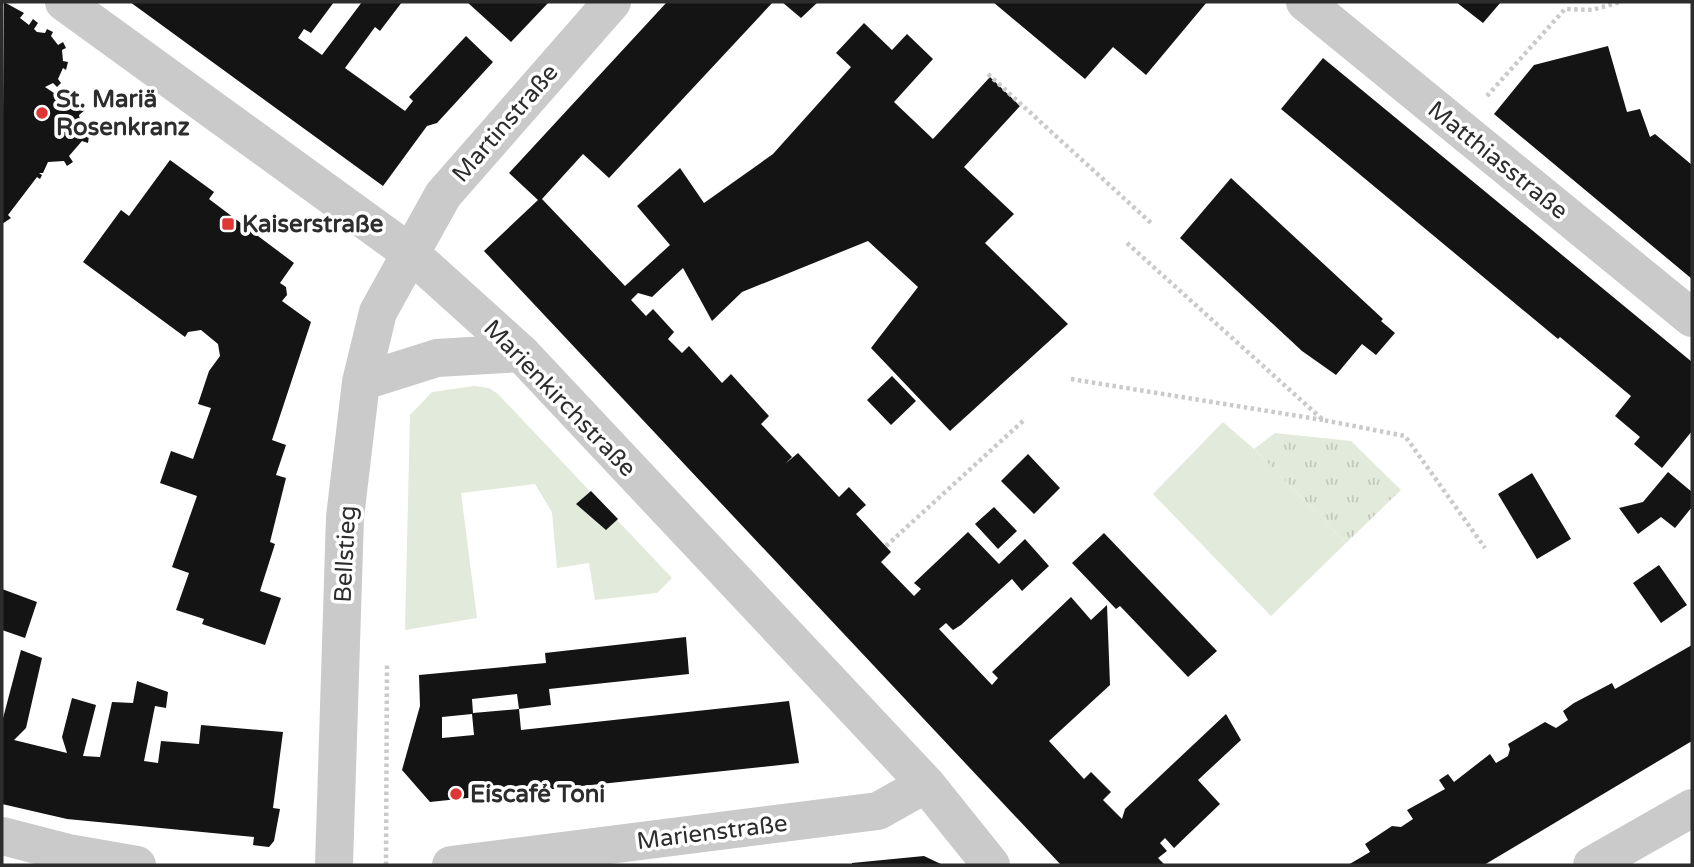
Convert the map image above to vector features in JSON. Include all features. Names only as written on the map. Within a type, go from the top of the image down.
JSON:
[{"type":"street","name":"Marienkirchstraße","points":[[64,2],[410,253],[521,352],[926,784],[991,865]]},
{"type":"street","name":"Martinstraße","points":[[410,253],[443,195],[612,2]]},
{"type":"street","name":"Matthiasstraße","points":[[1305,2],[1692,318]]},
{"type":"street","name":"Bellstieg","points":[[334,865],[345,517],[361,382],[378,313],[410,253]]},
{"type":"street","points":[[361,382],[437,358],[521,352]]},
{"type":"street","name":"Marienstraße","points":[[451,865],[878,811],[926,784]]},
{"type":"street","points":[[1592,865],[1692,808]]},
{"type":"street","points":[[2,836],[68,853],[137,865]]},
{"type":"path","points":[[1459,127],[1565,9],[1566,2]]},
{"type":"path","points":[[1565,9],[1592,10],[1620,2]]},
{"type":"path","points":[[988,74],[1151,223]]},
{"type":"path","points":[[1128,243],[1323,420]]},
{"type":"path","points":[[1071,379],[1405,436],[1485,548]]},
{"type":"path","points":[[886,546],[1023,421]]},
{"type":"green space","points":[[474,386],[489,388],[498,394],[672,578],[657,593],[595,600],[589,563],[557,568],[552,512],[535,484],[461,493],[477,618],[405,630],[410,415],[432,392]]},
{"type":"green space","points":[[1223,422],[1254,449],[1346,543],[1271,616],[1153,494]]},
{"type":"green space","points":[[1275,433],[1351,441],[1401,490],[1346,543],[1254,449]]},
{"type":"building","name":"St. Mariä Rosenkranz","points":[[4,2],[24,13],[20,18],[29,25],[33,19],[38,23],[34,29],[37,32],[45,33],[47,29],[53,32],[51,36],[58,45],[63,42],[66,48],[62,50],[63,61],[68,62],[66,70],[63,68],[58,79],[61,83],[57,87],[53,83],[45,87],[57,95],[61,90],[66,94],[62,99],[76,110],[81,106],[85,110],[79,115],[83,135],[89,136],[88,143],[82,141],[69,156],[73,162],[67,166],[64,161],[48,162],[43,173],[39,173],[42,175],[40,179],[37,177],[8,215],[11,218],[2,224]]},
{"type":"building","points":[[130,2],[334,2],[311,33],[304,29],[298,38],[322,55],[362,2],[402,2],[380,31],[375,27],[345,68],[405,111],[413,101],[409,97],[466,36],[493,62],[437,123],[427,126],[383,186]]},
{"type":"building","points":[[467,2],[549,2],[511,42]]},
{"type":"building","points":[[667,2],[773,2],[609,178],[583,154],[542,199],[625,286],[670,245],[637,206],[680,168],[704,203],[773,154],[851,67],[836,53],[864,23],[892,50],[907,34],[933,59],[894,102],[933,139],[990,77],[1020,106],[964,167],[1014,214],[985,243],[1068,324],[950,431],[871,348],[918,287],[868,241],[742,292],[712,321],[683,268],[652,297],[638,293],[631,300],[646,316],[653,309],[674,332],[668,339],[682,353],[689,346],[722,383],[731,374],[769,416],[761,424],[792,457],[785,464],[798,453],[839,497],[849,487],[866,505],[856,514],[891,552],[881,562],[914,596],[921,589],[914,583],[968,532],[999,564],[1025,539],[1049,566],[1022,591],[1012,579],[961,625],[953,630],[946,623],[939,629],[992,685],[998,678],[992,672],[1071,597],[1091,620],[1107,605],[1110,685],[1049,741],[1084,779],[1091,772],[1111,792],[1103,800],[1122,819],[1125,809],[1226,714],[1241,740],[1198,780],[1220,804],[1174,848],[1165,838],[1160,843],[1167,851],[1158,858],[1165,865],[1061,865],[484,251],[538,200],[509,173]]},
{"type":"building","points":[[782,2],[818,2],[801,18]]},
{"type":"building","points":[[993,2],[1207,2],[1146,75],[1113,47],[1085,79]]},
{"type":"building","points":[[1456,2],[1501,2],[1483,23]]},
{"type":"building","points":[[1608,46],[1627,112],[1640,109],[1650,137],[1655,134],[1692,165],[1692,279],[1494,114],[1534,65]]},
{"type":"building","points":[[1323,58],[1692,362],[1692,431],[1662,468],[1634,444],[1640,437],[1615,416],[1631,396],[1560,337],[1558,339],[1281,109]]},
{"type":"building","points":[[170,160],[214,192],[209,199],[294,263],[280,283],[286,287],[287,295],[282,301],[311,322],[272,440],[286,445],[276,475],[286,478],[270,542],[275,544],[260,591],[281,598],[265,645],[202,624],[204,619],[176,610],[189,573],[172,567],[197,496],[160,483],[171,451],[193,459],[211,408],[198,404],[209,371],[220,356],[218,344],[201,330],[188,332],[185,337],[83,262],[121,210],[129,216]]},
{"type":"building","points":[[1231,178],[1395,333],[1376,355],[1362,344],[1336,375],[1302,351],[1180,238]]},
{"type":"building","points":[[892,376],[916,401],[891,425],[867,400]]},
{"type":"building","points":[[1028,454],[1060,488],[1034,514],[1001,481]]},
{"type":"building","points":[[1668,472],[1692,492],[1692,507],[1675,528],[1661,517],[1638,534],[1619,508],[1643,502]]},
{"type":"building","points":[[1532,473],[1571,539],[1537,559],[1498,494]]},
{"type":"building","points":[[591,491],[618,519],[606,530],[576,504]]},
{"type":"building","points":[[994,507],[1017,531],[998,549],[975,524]]},
{"type":"building","points":[[1104,533],[1217,651],[1188,677],[1120,606],[1116,609],[1072,563]]},
{"type":"building","points":[[1659,565],[1687,605],[1661,623],[1633,583]]},
{"type":"building","points":[[2,589],[37,602],[25,638],[2,630]]},
{"type":"building","points":[[686,637],[689,674],[549,689],[551,705],[519,709],[521,730],[789,701],[799,763],[430,802],[402,770],[420,706],[419,675],[546,663],[545,653]],"holes":[[[517,694],[519,709],[473,713],[472,699]],[[472,714],[474,735],[442,738],[442,717]]]},
{"type":"building","points":[[1692,645],[1692,741],[1484,865],[1348,865],[1370,852],[1365,844],[1392,826],[1401,827],[1413,819],[1407,810],[1445,789],[1439,780],[1448,774],[1454,782],[1490,754],[1496,763],[1508,756],[1508,744],[1545,722],[1556,728],[1568,720],[1563,711],[1574,703],[1612,683],[1615,689]]},
{"type":"building","points":[[21,650],[42,658],[26,728],[14,740],[67,753],[62,737],[72,698],[96,705],[83,756],[100,757],[112,702],[133,703],[137,681],[168,692],[166,708],[155,706],[144,761],[158,763],[161,741],[199,744],[201,725],[283,732],[273,808],[280,809],[274,841],[269,847],[253,845],[254,837],[67,819],[2,804],[2,722]]},
{"type":"building","points":[[924,856],[943,865],[852,865],[852,863]]},
{"type":"place","name":"St. Mariä Rosenkranz","points":[[42,113]]},
{"type":"place","name":"Kaiserstraße","points":[[228,224]]},
{"type":"place","name":"Eiscafé Toni","points":[[456,794]]}]
